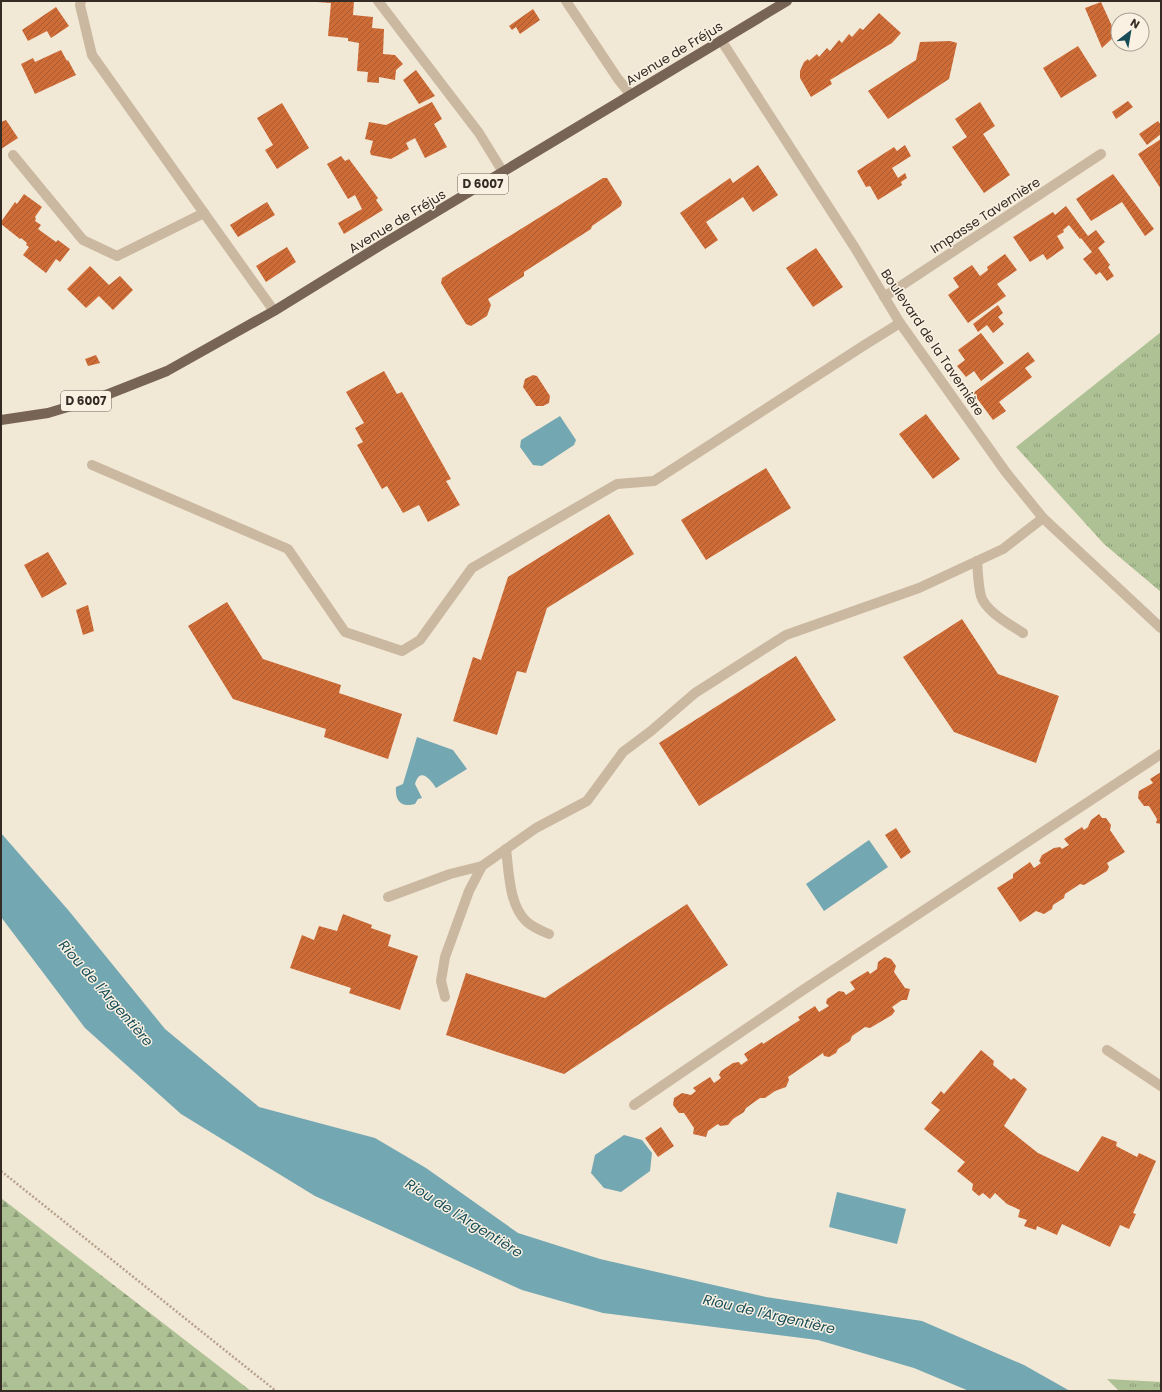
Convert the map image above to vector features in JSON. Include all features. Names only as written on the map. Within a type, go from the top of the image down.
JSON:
[{"type":"main road","name":"Avenue de Fréjus","points":[[1,420],[48,412],[109,394],[167,371],[274,311],[787,1]]},
{"type":"street","points":[[81,1],[80,5],[92,54],[274,311]]},
{"type":"street","points":[[378,1],[479,133],[503,172]]},
{"type":"street","points":[[566,1],[618,79],[631,95]]},
{"type":"street","name":"Boulevard de la Tavernière","points":[[721,40],[855,248],[900,323],[1005,471],[1043,518],[1161,628]]},
{"type":"street","name":"Impasse Tavernière","points":[[884,297],[1101,154]]},
{"type":"street","points":[[13,155],[83,240],[116,256],[204,213]]},
{"type":"street","points":[[92,465],[288,549],[345,632],[402,652],[420,640],[472,568],[617,484],[654,481],[900,323]]},
{"type":"street","points":[[388,897],[450,874],[482,866],[536,828],[587,801],[623,752],[651,731],[695,693],[786,635],[919,588],[1003,549],[1043,518]]},
{"type":"street","points":[[977,561],[981,597],[988,607],[1023,633]]},
{"type":"street","points":[[634,1105],[809,986],[1161,754]]},
{"type":"street","points":[[506,849],[511,890],[518,911],[526,922],[549,934]]},
{"type":"street","points":[[445,997],[441,981],[445,957],[469,891],[482,866]]},
{"type":"street","points":[[1107,1050],[1161,1086]]},
{"type":"path","points":[[1,1171],[276,1391]]},
{"type":"green space","points":[[1161,332],[1161,592],[1104,544],[1016,447]]},
{"type":"green space","points":[[1,1198],[251,1391],[1,1391]]},
{"type":"green space","points":[[1107,1379],[1161,1382],[1161,1391],[1119,1391]]},
{"type":"water","points":[[560,416],[576,440],[574,445],[542,466],[533,465],[520,447],[521,440]]},
{"type":"water","points":[[417,737],[453,750],[467,769],[436,788],[426,776],[420,776],[415,784],[422,798],[418,799],[415,804],[406,805],[402,804],[396,796],[396,787],[403,784]]},
{"type":"water","name":"Riou de l'Argentière","points":[[1,833],[69,911],[165,1029],[259,1107],[375,1138],[426,1168],[518,1233],[600,1259],[766,1297],[922,1321],[1024,1365],[1070,1391],[969,1391],[914,1368],[818,1340],[603,1313],[522,1290],[315,1196],[181,1114],[85,1028],[1,917]]},
{"type":"water","points":[[869,840],[888,867],[824,911],[806,884]]},
{"type":"water","points":[[624,1135],[642,1140],[652,1153],[650,1171],[621,1192],[604,1188],[591,1173],[595,1155]]},
{"type":"water","points":[[837,1192],[906,1209],[897,1244],[829,1227]]},
{"type":"building","points":[[317,1],[354,1],[353,15],[373,17],[372,28],[384,29],[383,54],[395,55],[403,64],[396,70],[395,80],[379,77],[379,83],[367,82],[368,72],[357,71],[359,43],[348,41],[348,38],[328,36],[331,3]]},
{"type":"building","points":[[1101,2],[1110,22],[1110,41],[1102,48],[1085,8]]},
{"type":"building","points":[[56,7],[69,26],[51,38],[47,31],[28,41],[22,30]]},
{"type":"building","points":[[533,9],[540,20],[520,34],[516,27],[512,30],[509,26]]},
{"type":"building","points":[[879,13],[901,33],[892,43],[830,80],[832,84],[811,97],[800,78],[800,71],[804,62],[808,59],[809,61],[817,54],[819,57],[827,48],[830,51],[839,40],[842,43],[849,34],[852,37],[860,28],[863,30]]},
{"type":"building","points":[[950,41],[957,43],[949,79],[888,119],[868,91],[916,60],[920,42]]},
{"type":"building","points":[[1078,46],[1097,76],[1061,98],[1043,68]]},
{"type":"building","points":[[61,50],[76,75],[35,94],[21,64],[33,58],[35,62]]},
{"type":"building","points":[[416,70],[435,96],[419,104],[403,80]]},
{"type":"building","points":[[1128,101],[1133,107],[1116,119],[1112,112]]},
{"type":"building","points":[[432,102],[442,119],[434,124],[447,147],[425,158],[415,138],[406,143],[409,149],[391,159],[371,155],[370,152],[373,141],[365,139],[369,122],[386,125]]},
{"type":"building","points":[[980,102],[995,126],[983,134],[1010,175],[984,193],[952,147],[967,137],[955,119]]},
{"type":"building","points":[[282,103],[309,148],[277,169],[265,150],[273,145],[257,118]]},
{"type":"building","points":[[6,120],[18,138],[1,149],[1,122]]},
{"type":"building","points":[[1158,121],[1161,125],[1161,134],[1147,145],[1139,134]]},
{"type":"building","points":[[1161,139],[1161,189],[1138,154]]},
{"type":"building","points":[[905,145],[911,156],[892,168],[898,178],[905,173],[907,178],[901,182],[902,185],[878,200],[870,186],[866,187],[857,171],[894,147],[897,151]]},
{"type":"building","points":[[341,156],[345,161],[349,159],[378,198],[376,200],[383,210],[344,234],[338,223],[362,209],[355,195],[348,199],[327,164]]},
{"type":"building","points":[[758,165],[778,195],[753,212],[743,197],[706,222],[718,240],[705,249],[680,213],[730,178],[733,183]]},
{"type":"building","points":[[1113,174],[1154,229],[1145,236],[1122,202],[1091,221],[1076,199]]},
{"type":"building","points":[[603,178],[607,178],[622,202],[621,206],[592,226],[591,229],[524,272],[524,276],[488,299],[491,305],[487,316],[471,326],[466,324],[441,283],[442,278]]},
{"type":"building","points":[[24,194],[42,207],[35,217],[35,221],[41,225],[38,229],[56,242],[58,240],[70,249],[60,262],[56,259],[46,273],[23,255],[29,247],[26,245],[27,243],[1,224],[15,202],[17,204]]},
{"type":"building","points":[[267,202],[275,215],[238,237],[230,225]]},
{"type":"building","points":[[1066,206],[1088,236],[1096,230],[1105,242],[1098,248],[1110,265],[1108,267],[1114,276],[1107,281],[1100,272],[1096,275],[1083,259],[1092,252],[1069,225],[1063,230],[1064,232],[1057,236],[1064,248],[1047,260],[1043,254],[1030,262],[1013,237],[1053,212],[1055,215]]},
{"type":"building","points":[[287,247],[296,262],[266,282],[256,266]]},
{"type":"building","points":[[816,248],[843,287],[813,307],[786,268]]},
{"type":"building","points":[[1005,254],[1017,270],[997,284],[1006,296],[968,323],[948,295],[959,287],[953,278],[972,265],[980,276],[988,270],[987,267]]},
{"type":"building","points":[[90,266],[109,285],[120,276],[133,290],[113,310],[99,296],[86,308],[67,289]]},
{"type":"building","points":[[998,305],[1003,313],[998,317],[1004,324],[993,333],[987,325],[978,332],[973,324]]},
{"type":"building","points":[[981,333],[1004,363],[981,381],[974,371],[966,377],[957,366],[965,360],[958,350]]},
{"type":"building","points":[[1028,352],[1035,361],[1025,368],[1032,377],[999,402],[1006,411],[993,420],[973,393]]},
{"type":"building","points":[[96,355],[100,363],[88,366],[85,359]]},
{"type":"building","points":[[384,371],[397,394],[402,392],[406,399],[451,479],[446,481],[460,505],[428,522],[419,505],[403,513],[387,486],[382,489],[357,445],[363,442],[355,428],[364,423],[346,392]]},
{"type":"building","points":[[533,375],[537,376],[550,396],[549,403],[543,406],[536,406],[523,387],[525,379]]},
{"type":"building","points":[[926,414],[960,459],[933,479],[899,434]]},
{"type":"building","points":[[766,468],[791,508],[706,560],[681,520]]},
{"type":"building","points":[[609,514],[634,554],[547,608],[526,673],[517,671],[497,735],[453,721],[473,657],[481,660],[508,577]]},
{"type":"building","points":[[48,552],[67,584],[42,598],[24,565]]},
{"type":"building","points":[[227,602],[263,659],[341,685],[339,693],[402,714],[388,759],[324,737],[326,729],[233,699],[188,626]]},
{"type":"building","points":[[88,605],[94,631],[83,635],[76,610]]},
{"type":"building","points":[[962,619],[998,674],[1059,696],[1036,763],[954,732],[903,657]]},
{"type":"building","points":[[796,656],[836,720],[699,806],[659,743]]},
{"type":"building","points":[[1161,772],[1161,824],[1156,823],[1157,819],[1149,806],[1144,806],[1138,798],[1139,791],[1153,783],[1150,779]]},
{"type":"building","points":[[1099,814],[1102,818],[1106,818],[1111,825],[1110,830],[1125,852],[1107,863],[1109,867],[1107,871],[1084,885],[1080,884],[1065,894],[1064,898],[1053,905],[1052,909],[1044,914],[1036,911],[1020,922],[997,888],[1013,878],[1013,874],[1030,862],[1034,868],[1041,863],[1039,861],[1042,855],[1054,848],[1060,847],[1062,849],[1069,845],[1064,839],[1082,827],[1084,830],[1088,827],[1091,820]]},
{"type":"building","points":[[896,828],[911,852],[901,859],[885,835]]},
{"type":"building","points":[[687,904],[728,965],[564,1074],[446,1035],[466,973],[545,998]]},
{"type":"building","points":[[343,914],[372,925],[371,928],[391,935],[388,946],[418,956],[400,1010],[349,993],[351,988],[290,968],[302,935],[314,940],[319,926],[337,931]]},
{"type":"building","points":[[885,957],[891,959],[896,966],[894,972],[905,988],[910,989],[907,1000],[902,1000],[892,1007],[895,1011],[892,1015],[870,1028],[865,1027],[852,1036],[850,1041],[838,1049],[836,1053],[829,1057],[824,1056],[823,1053],[788,1077],[789,1080],[786,1087],[775,1091],[765,1098],[760,1098],[746,1108],[744,1112],[733,1119],[728,1125],[720,1126],[718,1124],[708,1131],[706,1137],[693,1134],[694,1128],[684,1113],[679,1113],[673,1105],[674,1098],[682,1093],[691,1095],[696,1091],[693,1088],[710,1077],[714,1083],[721,1078],[719,1075],[721,1071],[733,1063],[739,1062],[741,1065],[748,1060],[744,1054],[762,1042],[763,1044],[800,1020],[798,1017],[815,1006],[819,1012],[829,1006],[826,1003],[827,999],[839,991],[844,992],[846,995],[855,989],[850,982],[868,971],[870,974],[877,969],[878,962]]},
{"type":"building","points":[[981,1050],[994,1061],[993,1065],[1011,1080],[1014,1078],[1027,1089],[1004,1126],[1038,1153],[1078,1172],[1102,1136],[1117,1142],[1116,1146],[1137,1157],[1139,1153],[1156,1161],[1133,1213],[1136,1214],[1129,1229],[1120,1225],[1110,1247],[1062,1224],[1057,1235],[1037,1226],[1036,1230],[1024,1226],[1027,1220],[1018,1217],[1020,1210],[1007,1204],[995,1193],[990,1199],[983,1193],[979,1196],[972,1190],[973,1184],[957,1171],[965,1162],[924,1129],[940,1110],[931,1103],[941,1091],[944,1094]]},
{"type":"building","points":[[661,1127],[674,1146],[658,1157],[645,1138]]}]
